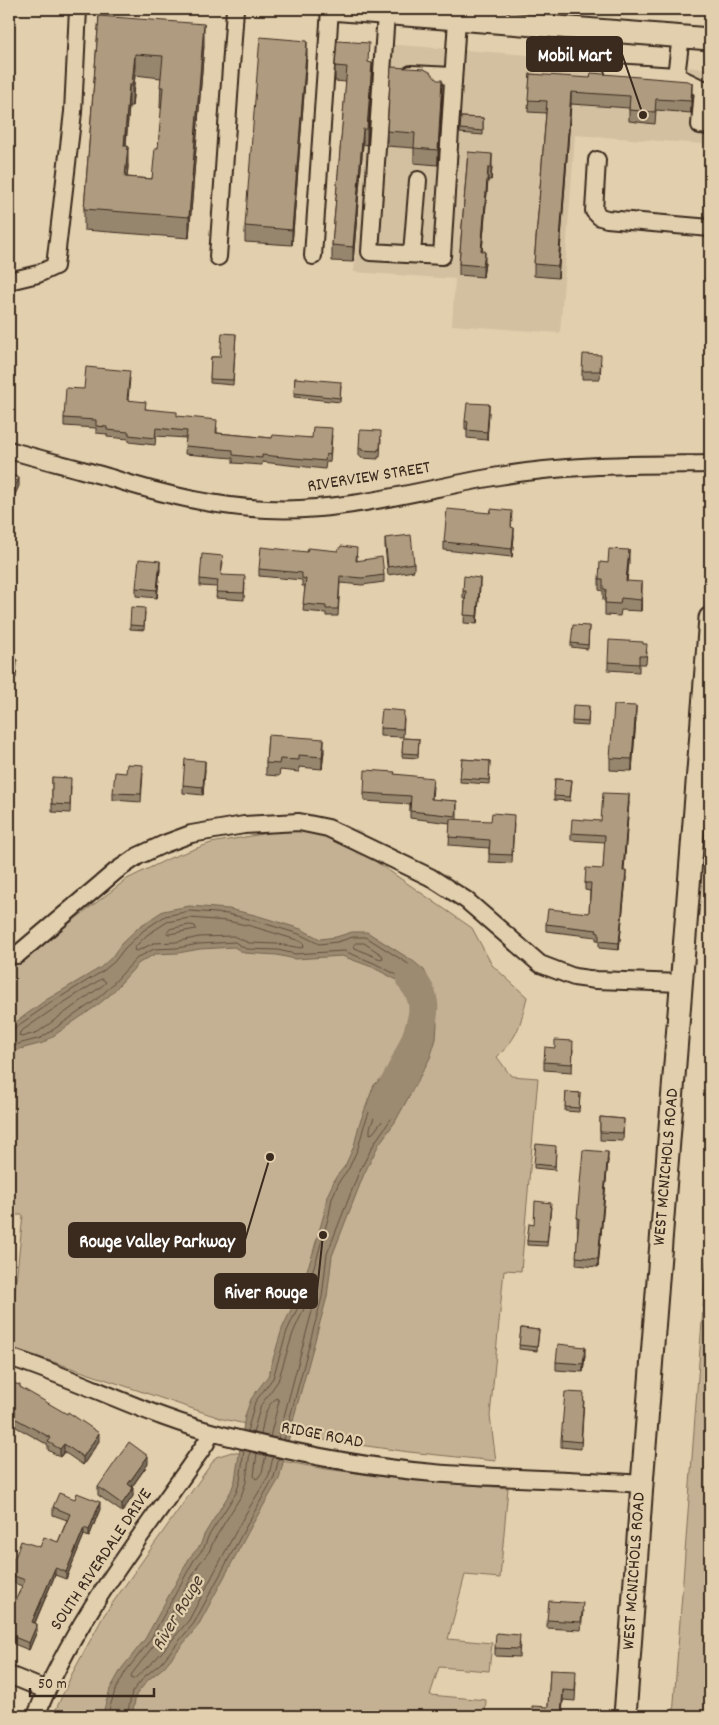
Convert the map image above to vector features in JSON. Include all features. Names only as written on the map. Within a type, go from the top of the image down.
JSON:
[{"type":"main road","points":[[330,9],[603,29],[710,39]]},
{"type":"main road","name":"WEST MCNICHOLS ROAD","points":[[625,1716],[710,618]]},
{"type":"street","points":[[9,280],[38,274],[55,266],[73,112],[78,9]]},
{"type":"street","points":[[218,257],[235,9]]},
{"type":"street","points":[[313,256],[330,9]]},
{"type":"street","points":[[386,13],[370,252],[442,256],[457,18]]},
{"type":"street","points":[[603,29],[614,72],[676,76],[707,89],[700,125],[710,126]]},
{"type":"street","points":[[676,76],[681,36]]},
{"type":"street","points":[[382,72],[453,76]]},
{"type":"street","points":[[597,160],[594,212],[600,217],[710,228]]},
{"type":"street","points":[[412,254],[418,180]]},
{"type":"street","name":"RIVERVIEW STREET","points":[[9,450],[164,494],[265,509],[297,510],[349,505],[499,476],[558,468],[604,465],[710,464]]},
{"type":"street","points":[[17,955],[79,902],[138,856],[191,834],[244,825],[298,822],[328,828],[430,877],[466,900],[540,964],[554,970],[574,977],[596,980],[682,983]]},
{"type":"street","name":"RIDGE ROAD","points":[[9,1357],[132,1406],[217,1434],[304,1454],[352,1463],[432,1473],[516,1479],[642,1484]]},
{"type":"street","name":"SOUTH RIVERDALE DRIVE","points":[[36,1716],[46,1690],[71,1640],[198,1455],[217,1434]]},
{"type":"street","points":[[9,1675],[46,1690]]},
{"type":"shaded area","points":[[373,43],[710,69],[705,144],[575,135],[560,333],[452,325],[455,279],[354,272]]},
{"type":"shaded area","points":[[303,829],[340,841],[372,859],[472,928],[492,965],[527,997],[518,1030],[510,1043],[497,1057],[511,1076],[538,1078],[521,1271],[504,1270],[490,1416],[496,1461],[409,1452],[304,1437],[223,1419],[9,1347],[23,1215],[9,1215],[9,970],[127,879],[170,858],[211,843]]},
{"type":"shaded area","points":[[710,1213],[710,1716],[673,1716]]},
{"type":"shaded area","points":[[232,1452],[326,1469],[420,1481],[508,1488],[500,1578],[465,1575],[448,1639],[492,1643],[489,1671],[439,1667],[430,1695],[486,1700],[485,1716],[53,1716],[72,1674],[104,1615],[216,1457]]},
{"type":"water","points":[[189,906],[229,909],[255,915],[301,929],[320,939],[352,932],[367,932],[424,970],[432,987],[437,1024],[436,1039],[430,1058],[395,1122],[379,1144],[364,1174],[332,1256],[327,1297],[279,1479],[198,1626],[164,1667],[148,1680],[136,1695],[132,1716],[102,1716],[110,1689],[122,1668],[145,1639],[190,1557],[200,1546],[204,1535],[231,1491],[235,1480],[245,1416],[251,1399],[268,1376],[282,1329],[300,1290],[312,1256],[327,1196],[336,1177],[345,1166],[354,1146],[359,1125],[374,1085],[384,1076],[397,1074],[412,1064],[423,1047],[425,1028],[419,999],[414,989],[372,967],[342,956],[295,959],[277,955],[244,953],[234,947],[155,954],[139,963],[110,995],[95,1007],[43,1043],[20,1049],[9,1055],[9,1027],[46,1000],[100,968],[140,926],[163,911]]},
{"type":"building","points":[[99,16],[204,24],[189,217],[84,209]],"holes":[[[135,54],[163,56],[160,87],[163,87],[158,148],[155,148],[152,179],[125,177],[128,146],[124,146],[129,85],[132,85]]]},
{"type":"building","points":[[260,37],[307,41],[292,230],[245,226]]},
{"type":"building","points":[[337,41],[369,43],[368,62],[372,63],[367,129],[363,129],[353,247],[332,245],[347,67],[335,66]]},
{"type":"building","points":[[391,67],[424,69],[430,72],[437,80],[442,80],[438,150],[414,148],[415,133],[387,131]]},
{"type":"building","points":[[591,73],[688,81],[692,83],[691,101],[656,99],[655,112],[629,110],[630,96],[571,92],[558,266],[534,264],[547,101],[528,100],[530,74],[590,78]]},
{"type":"building","points":[[461,117],[483,118],[483,131],[460,129]]},
{"type":"building","points":[[468,152],[492,154],[491,168],[488,168],[481,251],[485,251],[483,266],[459,264]]},
{"type":"building","points":[[222,333],[236,334],[233,380],[210,379],[211,357],[220,357]]},
{"type":"building","points":[[583,354],[601,355],[600,371],[582,371]]},
{"type":"building","points":[[86,367],[130,371],[127,400],[146,402],[145,409],[177,412],[177,416],[217,420],[216,433],[272,438],[273,435],[312,438],[313,427],[332,428],[330,455],[326,454],[325,461],[262,455],[262,458],[233,455],[233,450],[185,446],[187,431],[156,428],[155,438],[129,435],[129,432],[107,430],[107,427],[96,426],[96,420],[64,418],[66,388],[84,389]]},
{"type":"building","points":[[295,378],[341,382],[340,398],[294,393]]},
{"type":"building","points":[[467,403],[489,404],[487,432],[467,430],[468,422],[465,421]]},
{"type":"building","points":[[360,430],[381,431],[380,449],[378,451],[361,450],[362,448],[359,448]]},
{"type":"building","points":[[9,473],[19,478],[9,500]]},
{"type":"building","points":[[447,509],[490,513],[491,509],[512,511],[511,527],[514,528],[512,549],[444,542]]},
{"type":"building","points":[[411,535],[414,563],[388,567],[385,538]]},
{"type":"building","points":[[341,546],[357,548],[356,561],[382,557],[384,575],[362,578],[340,576],[338,609],[326,609],[326,606],[303,604],[306,579],[302,578],[302,573],[259,569],[261,547],[307,552],[308,548],[338,551]]},
{"type":"building","points":[[609,549],[629,550],[626,581],[642,582],[641,600],[621,598],[620,604],[605,603],[606,589],[603,589],[603,579],[599,579],[600,562],[608,563]]},
{"type":"building","points":[[202,554],[223,556],[221,575],[245,576],[244,593],[216,592],[218,581],[200,579]]},
{"type":"building","points":[[139,559],[160,561],[157,590],[136,588]]},
{"type":"building","points":[[464,576],[480,578],[477,616],[464,615],[466,591],[463,591]]},
{"type":"building","points":[[131,607],[145,608],[144,626],[130,625]]},
{"type":"building","points":[[573,625],[589,626],[588,645],[571,643]]},
{"type":"building","points":[[609,640],[643,642],[643,644],[647,644],[646,656],[639,656],[639,664],[608,662]]},
{"type":"building","points":[[9,658],[17,659],[16,674],[9,673]]},
{"type":"building","points":[[573,705],[589,706],[588,722],[572,721]]},
{"type":"building","points":[[614,705],[636,706],[632,759],[610,758]]},
{"type":"building","points":[[382,709],[404,711],[403,729],[380,728]]},
{"type":"building","points":[[268,735],[324,739],[322,757],[299,755],[299,760],[280,759],[279,764],[266,763]]},
{"type":"building","points":[[403,738],[419,739],[418,754],[402,753]]},
{"type":"building","points":[[185,759],[205,761],[203,787],[183,785]]},
{"type":"building","points":[[462,759],[490,761],[489,780],[460,778]]},
{"type":"building","points":[[127,764],[143,765],[141,794],[113,793],[115,772],[126,773]]},
{"type":"building","points":[[365,770],[395,772],[394,774],[433,778],[431,799],[457,801],[456,816],[410,811],[411,796],[364,793]]},
{"type":"building","points":[[52,777],[71,778],[70,805],[52,804]]},
{"type":"building","points":[[555,779],[572,780],[570,797],[554,796]]},
{"type":"building","points":[[603,793],[629,794],[623,871],[626,871],[619,943],[599,941],[597,930],[546,924],[548,909],[589,913],[591,883],[585,883],[586,868],[603,869],[605,835],[571,833],[572,819],[601,821]]},
{"type":"building","points":[[492,813],[514,815],[512,855],[489,854],[490,840],[449,837],[450,819],[491,821]]},
{"type":"building","points":[[555,1040],[573,1041],[572,1064],[544,1062],[545,1047],[555,1048]]},
{"type":"building","points":[[566,1092],[580,1093],[579,1108],[565,1107]]},
{"type":"building","points":[[600,1117],[624,1119],[623,1133],[600,1132]]},
{"type":"building","points":[[536,1144],[556,1146],[555,1166],[534,1164]]},
{"type":"building","points":[[583,1150],[608,1152],[598,1259],[576,1257],[579,1218],[577,1218]]},
{"type":"building","points":[[535,1201],[551,1203],[547,1242],[527,1241],[529,1224],[534,1225]]},
{"type":"building","points":[[521,1328],[539,1330],[537,1347],[519,1345]]},
{"type":"building","points":[[558,1344],[585,1347],[583,1364],[556,1362]]},
{"type":"building","points":[[9,1382],[20,1385],[20,1387],[67,1414],[68,1412],[99,1433],[83,1457],[64,1444],[60,1449],[48,1442],[51,1438],[9,1415]]},
{"type":"building","points":[[565,1392],[584,1393],[581,1442],[561,1440]]},
{"type":"building","points":[[129,1442],[148,1456],[128,1484],[133,1488],[122,1504],[98,1487]]},
{"type":"building","points":[[59,1493],[75,1499],[77,1493],[100,1502],[89,1530],[84,1528],[66,1572],[55,1568],[32,1622],[37,1624],[29,1643],[9,1635],[9,1604],[13,1606],[25,1580],[9,1574],[9,1556],[15,1558],[21,1541],[40,1547],[44,1537],[58,1542],[70,1514],[53,1507]]},
{"type":"building","points":[[549,1601],[583,1603],[581,1622],[547,1620]]},
{"type":"building","points":[[496,1633],[520,1635],[519,1649],[495,1648]]},
{"type":"building","points":[[550,1670],[576,1671],[575,1691],[563,1690],[561,1716],[532,1716],[532,1706],[548,1707]]},
{"type":"waterway","name":"River Rouge","points":[[383,1106],[416,1041],[423,1014],[423,1003],[419,990],[411,979]]},
{"type":"place","name":"Mobil Mart","points":[[643,115]]},
{"type":"place","name":"Rouge Valley Parkway","points":[[270,1157]]},
{"type":"place","name":"River Rouge","points":[[323,1235]]}]
